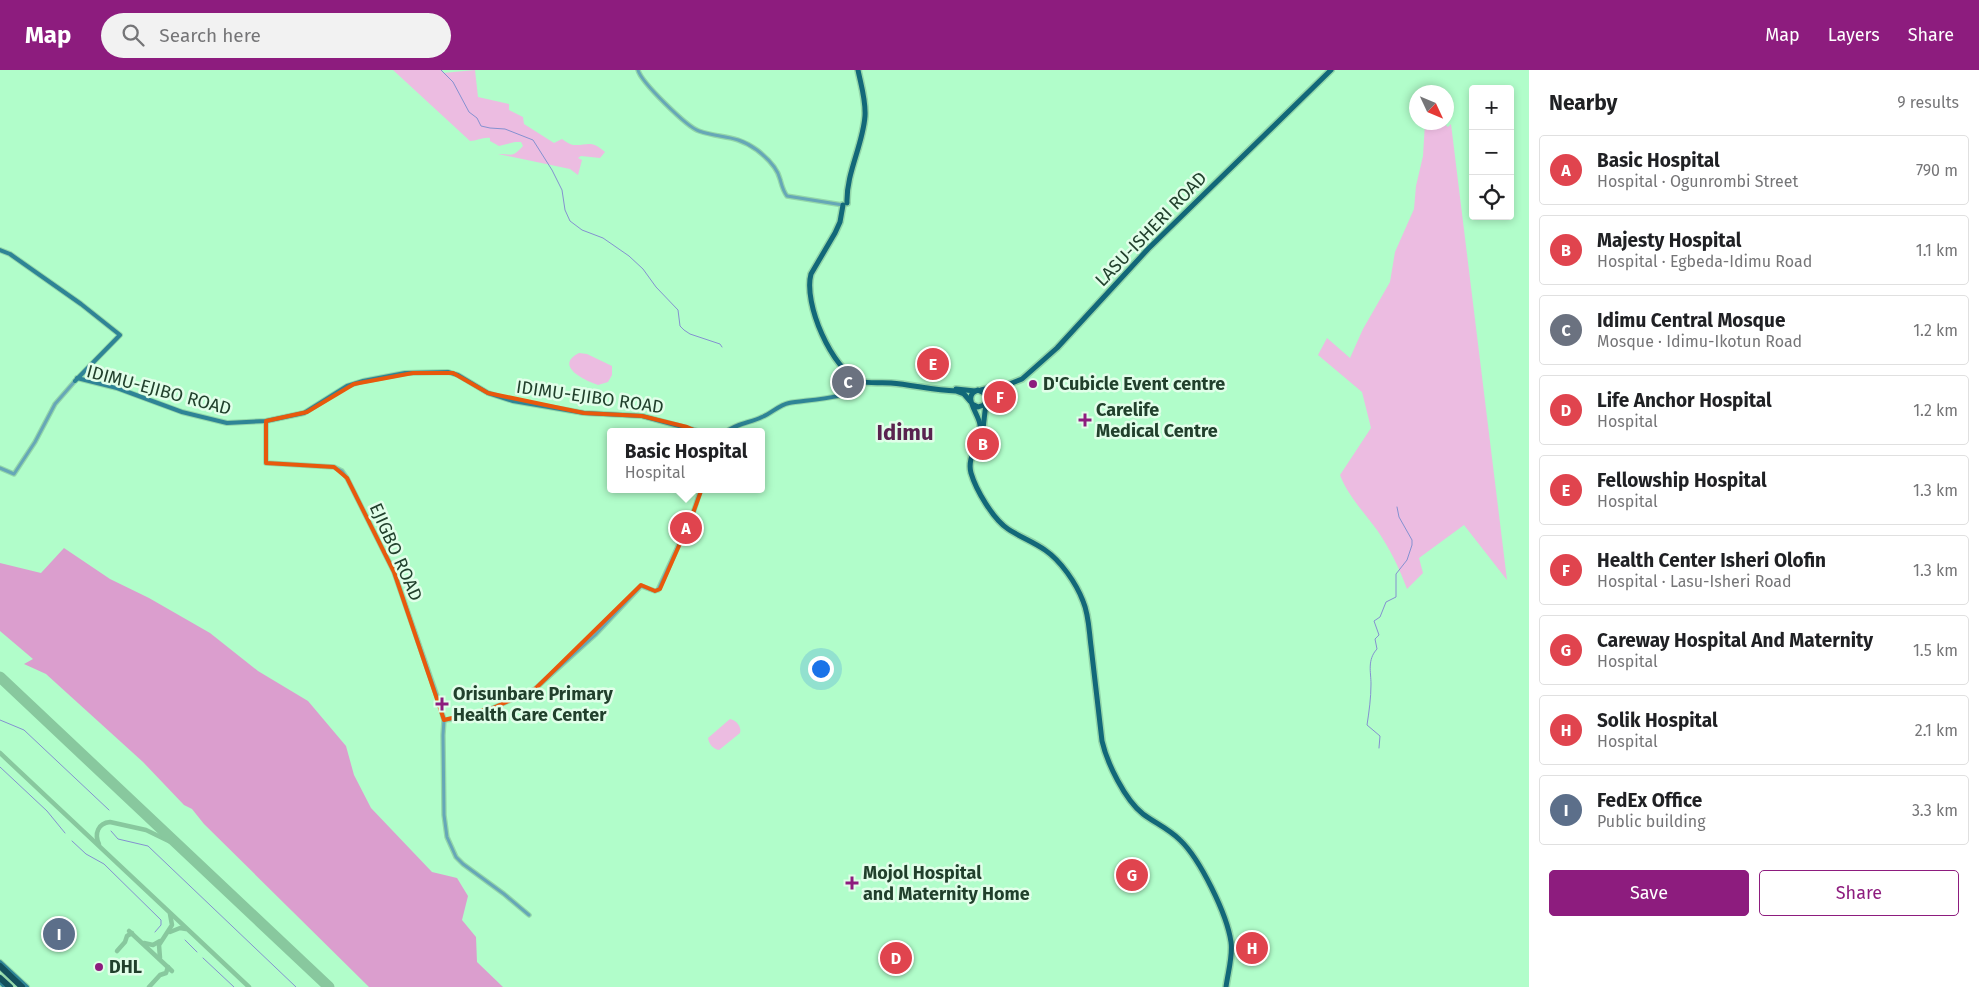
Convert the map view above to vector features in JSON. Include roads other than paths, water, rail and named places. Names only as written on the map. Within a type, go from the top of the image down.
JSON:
[{"type":"highway","points":[[0,966],[22,987]]},
{"type":"highway","points":[[0,978],[10,987]]},
{"type":"main road","points":[[856,70],[862,101],[862,119],[837,235],[816,268],[811,283],[816,314],[821,329],[842,362],[851,373],[865,380],[978,390],[986,394],[987,401],[983,430],[972,463],[979,487]]},
{"type":"main road","points":[[856,70],[864,98],[865,116],[840,222],[810,274],[809,289],[816,322],[845,370],[859,380],[930,390],[956,391],[964,394],[971,403],[981,426],[970,462],[971,473],[1000,519],[1009,527],[1057,557],[1086,602],[1090,618],[1103,734],[1108,753],[1119,777],[1135,803],[1143,812],[1180,837],[1204,869],[1222,908],[1233,943],[1227,987]]},
{"type":"main road","name":"LASU-ISHERI ROAD","points":[[1296,103],[1327,70]]},
{"type":"main road","name":"LASU-ISHERI ROAD","points":[[987,401],[994,390],[1022,379],[1032,371],[1168,226],[1331,70]]},
{"type":"main road","name":"IDIMU-EJIBO ROAD","points":[[0,250],[10,254],[26,265],[120,335],[76,379]]},
{"type":"main road","name":"LASU-ISHERI ROAD","points":[[978,390],[1010,381],[1023,374],[1068,334]]},
{"type":"main road","name":"IDIMU-EJIBO ROAD","points":[[266,422],[304,414],[348,386],[363,381],[405,373],[444,372],[458,375],[488,393],[513,401],[584,413],[642,416],[686,428]]},
{"type":"main road","name":"IDIMU-EJIBO ROAD","points":[[76,379],[113,388],[182,412],[227,423],[266,422],[304,415],[354,386],[406,375],[448,374],[457,377],[488,395],[513,403],[588,416],[642,418],[680,428]]},
{"type":"main road","points":[[733,428],[761,418],[785,404],[805,399],[851,394],[860,387],[859,380]]},
{"type":"main road","points":[[735,428],[760,420],[786,406],[805,401],[852,395],[868,382]]},
{"type":"main road","points":[[971,403],[970,396],[978,390]]},
{"type":"main road","points":[[971,403],[981,407],[987,401]]},
{"type":"main road","points":[[0,962],[27,987]]},
{"type":"main road","points":[[0,982],[5,987]]},
{"type":"street","points":[[638,70],[639,75],[670,108],[697,130],[738,139],[764,156],[778,173],[787,196],[800,200],[843,204]]},
{"type":"street","points":[[0,468],[14,474],[35,442],[55,404],[76,379]]},
{"type":"street","name":"EJIGBO ROAD","points":[[266,422],[266,463],[334,467],[342,471],[348,478],[394,572],[444,720]]},
{"type":"street","points":[[528,915],[504,894],[463,864],[456,856],[448,837],[444,816],[444,720],[463,718],[505,704],[535,689],[595,635],[641,586],[655,591],[660,589],[692,516],[700,493]]},
{"type":"waterway","points":[[441,70],[453,82],[469,112],[477,118],[481,126],[505,129],[533,140],[562,190],[565,210],[570,221],[582,230],[603,238],[629,256],[643,269],[656,287],[678,310],[680,326],[684,330],[690,334],[720,344],[722,347]]},
{"type":"waterway","points":[[1379,748],[1380,736],[1367,725],[1371,694],[1370,666],[1372,657],[1377,649],[1375,639],[1379,635],[1374,621],[1380,617],[1386,602],[1396,597],[1396,574],[1407,560],[1412,545],[1412,540],[1399,517],[1397,507]]},
{"type":"waterway","points":[[0,720],[24,730],[109,810]]},
{"type":"waterway","points":[[0,767],[47,811],[65,833]]},
{"type":"waterway","points":[[111,831],[118,839],[148,846],[296,987]]},
{"type":"waterway","points":[[72,841],[86,854],[104,864],[161,920],[161,925],[155,932]]},
{"type":"waterway","points":[[185,940],[197,952]]},
{"type":"waterway","points":[[203,958],[234,987]]},
{"type":"place","name":"Fellowship Hospital","points":[[933,364]]},
{"type":"place","name":"Idimu Central Mosque","points":[[848,382]]},
{"type":"place","name":"D'Cubicle Event centre","points":[[1033,384]]},
{"type":"place","name":"Health Center Isheri Olofin","points":[[1000,397]]},
{"type":"place","name":"Carelife Medical Centre","points":[[1085,420]]},
{"type":"place","name":"Majesty Hospital","points":[[983,444]]},
{"type":"place","name":"Basic Hospital","points":[[686,528]]},
{"type":"place","name":"Orisunbare Primary Health Care Center","points":[[442,704]]},
{"type":"place","name":"Careway Hospital And Maternity","points":[[1132,875]]},
{"type":"place","name":"Mojol Hospital and Maternity Home","points":[[852,883]]},
{"type":"place","name":"FedEx Office","points":[[59,934]]},
{"type":"place","name":"Solik Hospital","points":[[1252,948]]},
{"type":"place","name":"Life Anchor Hospital","points":[[896,958]]},
{"type":"place","name":"DHL","points":[[99,967]]},
{"type":"district","name":"Idimu","points":[[905,432]]}]
